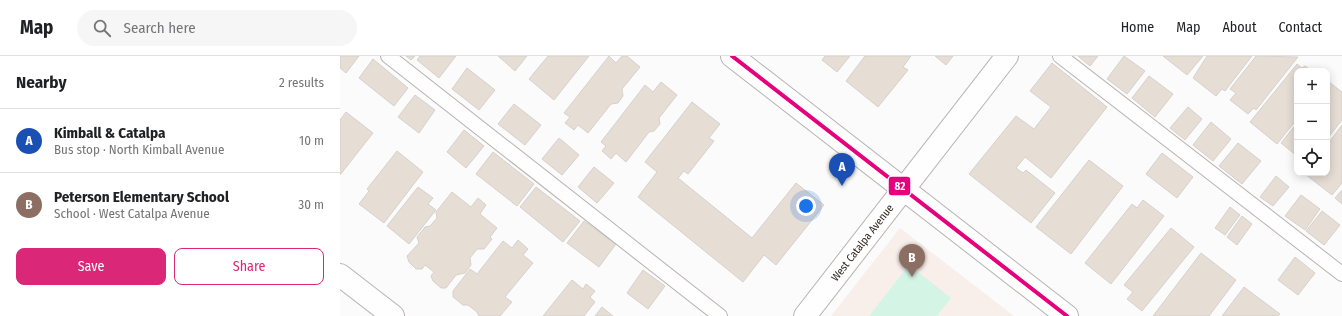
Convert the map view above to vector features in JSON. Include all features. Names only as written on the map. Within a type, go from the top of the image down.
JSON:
[{"type":"street","points":[[732,56],[1067,316]]},
{"type":"street","name":"West Catalpa Avenue","points":[[805,316],[1007,56]]},
{"type":"street","points":[[340,275],[393,316]]},
{"type":"lane","points":[[388,56],[720,316]]},
{"type":"lane","points":[[1060,56],[1342,274]]},
{"type":"shaded area","points":[[900,228],[1014,316],[831,316]]},
{"type":"green space","points":[[909,265],[951,298],[937,316],[869,316]]},
{"type":"building","points":[[340,56],[359,56],[346,73],[340,68]]},
{"type":"building","points":[[406,56],[415,56],[411,60]]},
{"type":"building","points":[[420,56],[456,56],[439,78],[417,60]]},
{"type":"building","points":[[498,56],[527,56],[515,71]]},
{"type":"building","points":[[548,56],[589,56],[554,100],[529,79]]},
{"type":"building","points":[[609,56],[616,63],[622,56],[627,56],[640,67],[622,89],[623,96],[618,103],[611,104],[588,133],[578,125],[574,130],[565,123],[570,117],[564,113]]},
{"type":"building","points":[[825,56],[850,56],[837,72],[822,60]]},
{"type":"building","points":[[865,56],[911,56],[903,67],[908,70],[878,107],[846,81]]},
{"type":"building","points":[[935,56],[953,56],[946,65]]},
{"type":"building","points":[[1078,56],[1098,56],[1090,66]]},
{"type":"building","points":[[1124,56],[1145,71],[1127,94],[1107,79]]},
{"type":"building","points":[[1163,56],[1203,56],[1187,75]]},
{"type":"building","points":[[1207,56],[1252,56],[1225,91],[1222,89],[1216,96],[1193,78]]},
{"type":"building","points":[[1256,56],[1298,57],[1256,110],[1254,108],[1248,114],[1230,100],[1236,93],[1230,89]]},
{"type":"building","points":[[373,59],[408,88],[394,106],[359,78]]},
{"type":"building","points":[[1052,63],[1107,107],[1051,178],[1025,157],[1016,168],[1023,173],[1026,170],[1055,193],[1031,223],[969,174],[1016,116],[1034,129],[1051,107],[1030,91]]},
{"type":"building","points":[[1297,64],[1302,68],[1294,68],[1294,123],[1277,144],[1250,122]]},
{"type":"building","points":[[467,68],[495,90],[479,110],[452,89]]},
{"type":"building","points":[[1149,76],[1173,94],[1155,117],[1132,98]]},
{"type":"building","points":[[661,82],[677,95],[659,118],[660,124],[654,131],[649,132],[626,162],[616,153],[611,159],[602,151],[606,146],[601,142],[645,85],[653,92]]},
{"type":"building","points":[[1330,83],[1342,92],[1342,120],[1330,135]]},
{"type":"building","points":[[415,95],[435,110],[419,133],[398,117]]},
{"type":"building","points":[[692,102],[720,124],[709,138],[714,141],[688,174],[684,171],[678,178],[752,238],[796,183],[824,205],[776,265],[764,255],[743,282],[638,197],[657,172],[645,162]]},
{"type":"building","points":[[514,104],[541,125],[525,145],[498,124]]},
{"type":"building","points":[[1188,107],[1202,119],[1185,140],[1170,128]]},
{"type":"building","points":[[346,112],[373,133],[340,175],[340,120]]},
{"type":"building","points":[[1211,122],[1231,139],[1213,161],[1193,145]]},
{"type":"building","points":[[1342,125],[1342,183],[1332,195],[1308,176],[1330,176],[1330,141]]},
{"type":"building","points":[[1294,127],[1294,154],[1281,143]]},
{"type":"building","points":[[464,130],[484,146],[466,168],[447,152]]},
{"type":"building","points":[[559,138],[579,155],[562,175],[542,159]]},
{"type":"building","points":[[1238,143],[1261,161],[1242,184],[1219,166]]},
{"type":"building","points":[[397,151],[423,172],[384,223],[359,204],[369,191],[367,189]]},
{"type":"building","points":[[493,152],[534,184],[517,206],[476,174]]},
{"type":"building","points":[[1162,153],[1193,177],[1177,198],[1146,174]]},
{"type":"building","points":[[1089,160],[1123,186],[1071,254],[1036,227]]},
{"type":"building","points":[[594,167],[614,183],[597,203],[578,187]]},
{"type":"building","points":[[1276,176],[1289,187],[1273,206],[1260,197]]},
{"type":"building","points":[[418,187],[433,198],[428,204],[436,210],[409,244],[387,226]]},
{"type":"building","points":[[536,187],[580,221],[563,242],[520,207]]},
{"type":"building","points":[[1342,190],[1342,204],[1335,198]]},
{"type":"building","points":[[452,192],[471,207],[478,198],[486,205],[480,214],[497,228],[490,237],[492,239],[484,249],[477,249],[470,258],[471,265],[465,273],[456,275],[446,288],[441,288],[433,281],[431,276],[434,272],[425,265],[422,269],[416,269],[409,262],[407,256],[419,243],[417,237],[425,227],[430,226],[437,218],[436,212]]},
{"type":"building","points":[[1301,195],[1320,209],[1305,230],[1285,216]]},
{"type":"building","points":[[1143,200],[1164,216],[1111,284],[1085,263],[1132,204],[1137,208]]},
{"type":"building","points":[[1230,207],[1240,215],[1225,235],[1215,228]]},
{"type":"building","points":[[1322,211],[1340,225],[1324,245],[1306,231]]},
{"type":"building","points":[[1242,216],[1252,224],[1237,245],[1227,237]]},
{"type":"building","points":[[584,221],[616,244],[599,267],[567,243]]},
{"type":"building","points":[[1171,228],[1194,247],[1142,311],[1127,299],[1133,292],[1124,285]]},
{"type":"building","points":[[518,240],[528,249],[523,255],[533,263],[505,297],[512,302],[500,316],[479,316],[477,312],[468,305],[463,305],[453,297],[453,291],[470,269],[477,274],[503,241],[512,248]]},
{"type":"building","points":[[1201,253],[1236,280],[1209,316],[1153,316]]},
{"type":"building","points":[[1295,257],[1315,273],[1298,295],[1278,280]]},
{"type":"building","points":[[643,270],[665,286],[648,309],[627,293]]},
{"type":"building","points":[[572,280],[583,289],[586,284],[595,291],[590,297],[595,302],[584,316],[543,316]]},
{"type":"building","points":[[1244,287],[1280,314],[1278,316],[1222,316]]},
{"type":"building","points":[[602,307],[613,316],[595,316]]},
{"type":"transit line","name":"82","points":[[732,56],[1067,316]]},
{"type":"place","name":"Kimball & Catalpa","points":[[842,186]]},
{"type":"place","name":"Peterson Elementary School","points":[[912,277]]}]
